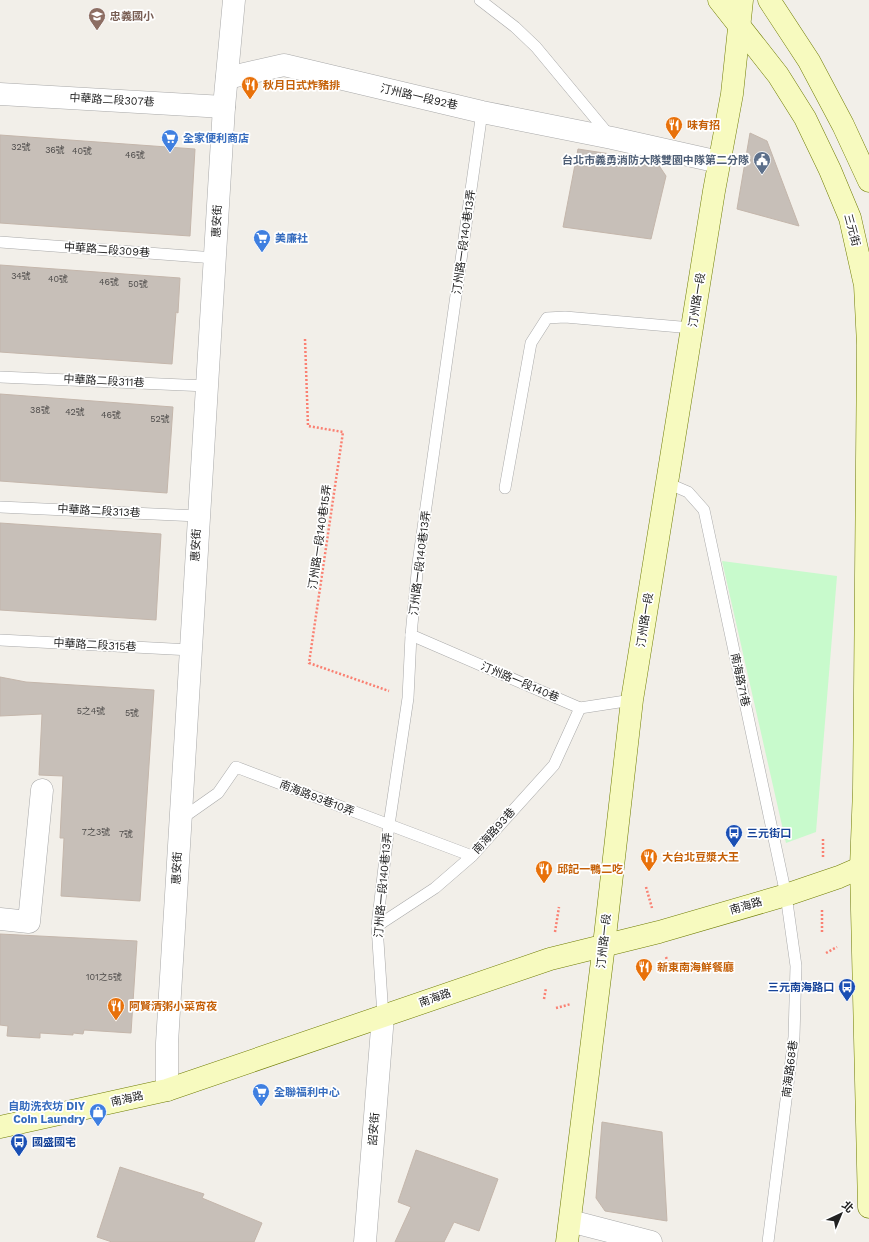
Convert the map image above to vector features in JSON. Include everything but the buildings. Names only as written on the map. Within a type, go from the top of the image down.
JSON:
[{"type":"street","name":"惠安街","points":[[167,1090],[167,1043],[198,516],[224,107],[234,0]]},
{"type":"street","name":"三元街","points":[[719,0],[778,76],[805,118],[830,170],[850,218],[864,285],[868,345],[864,789],[869,1207]]},
{"type":"street","name":"汀州路一段","points":[[567,1242],[604,945],[632,700],[719,162],[732,94],[742,0]]},
{"type":"street","points":[[769,0],[809,61],[843,125],[869,182]]},
{"type":"street","name":"汀州路一段92巷","points":[[227,78],[284,65],[482,112],[612,138],[719,162]]},
{"type":"street","name":"中華路二段307巷","points":[[0,94],[224,107]]},
{"type":"street","points":[[0,919],[29,922],[42,790]]},
{"type":"street","name":"南海路","points":[[0,1127],[167,1090],[550,959],[659,932],[786,895],[828,881],[865,866]]},
{"type":"street","name":"詔安街","points":[[365,1242],[383,1016]]},
{"type":"street","points":[[570,1221],[651,1242]]},
{"type":"lane","points":[[480,0],[515,27],[536,48],[612,138]]},
{"type":"lane","name":"汀州路一段140巷13弄","points":[[383,1016],[377,926],[389,825],[408,698],[411,635],[418,563],[482,112]]},
{"type":"lane","name":"中華路二段309巷","points":[[0,242],[215,258]]},
{"type":"lane","points":[[505,488],[531,343],[547,318],[565,317],[692,328]]},
{"type":"lane","name":"中華路二段311巷","points":[[0,376],[207,386]]},
{"type":"lane","name":"南海路71巷","points":[[667,483],[688,492],[704,510],[786,895]]},
{"type":"lane","name":"中華路二段313巷","points":[[0,507],[198,516]]},
{"type":"lane","name":"汀州路一段140巷","points":[[411,635],[580,708]]},
{"type":"lane","name":"中華路二段315巷","points":[[0,640],[191,650]]},
{"type":"lane","points":[[580,708],[632,700]]},
{"type":"lane","name":"南海路93巷","points":[[377,926],[435,888],[472,856],[554,765],[580,708]]},
{"type":"lane","name":"南海路93巷10弄","points":[[180,819],[218,793],[236,767],[472,856]]},
{"type":"lane","name":"南海路68巷","points":[[768,1242],[794,1037],[796,966],[786,895]]},
{"type":"path","name":"汀州路一段140巷15弄","points":[[305,339],[308,426],[343,432],[310,663],[408,698]]},
{"type":"green space","points":[[722,561],[837,576],[816,832],[786,843]]},
{"type":"place","name":"忠義國小","points":[[97,31]]},
{"type":"place","name":"秋月日式炸豬排","points":[[250,100]]},
{"type":"place","name":"味有招","points":[[674,140]]},
{"type":"place","name":"全家便利商店","points":[[170,153]]},
{"type":"place","name":"台北市義勇消防大隊雙園中隊第二分隊","points":[[762,175]]},
{"type":"place","name":"美廉社","points":[[262,253]]},
{"type":"place","name":"三元街口","points":[[734,848]]},
{"type":"place","name":"大台北豆漿大王","points":[[649,872]]},
{"type":"place","name":"邱記一鴨二吃","points":[[544,884]]},
{"type":"place","name":"新東南海鮮餐廳","points":[[644,982]]},
{"type":"place","name":"三元南海路口","points":[[847,1002]]},
{"type":"place","name":"阿賢清粥小菜宵夜","points":[[116,1021]]},
{"type":"place","name":"全聯福利中心","points":[[261,1107]]},
{"type":"place","name":"自助洗衣坊 DIY Coin Laundry","points":[[98,1127]]},
{"type":"place","name":"國盛國宅","points":[[19,1157]]}]
